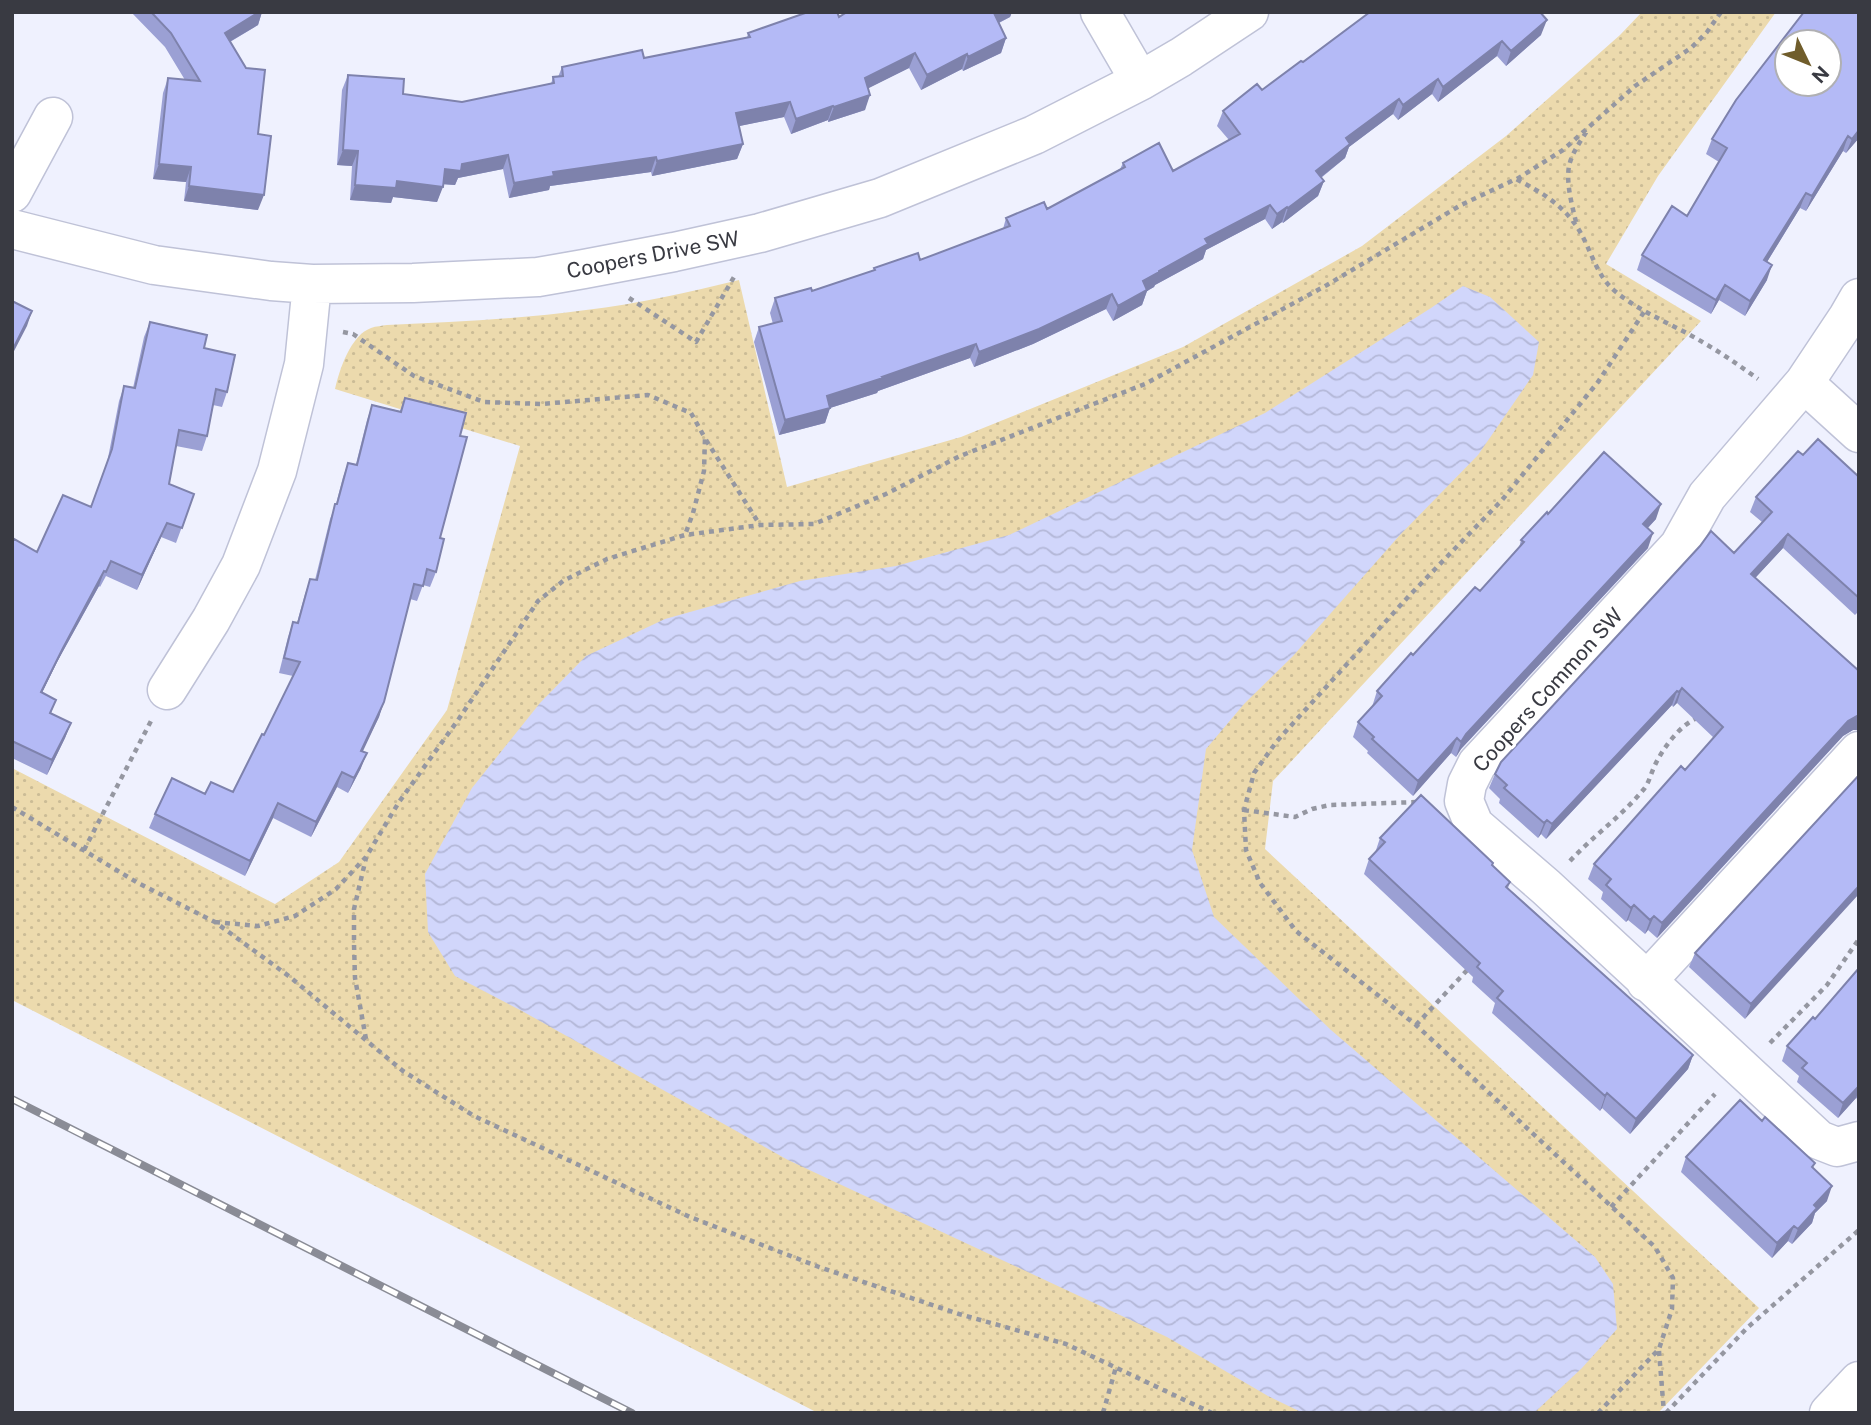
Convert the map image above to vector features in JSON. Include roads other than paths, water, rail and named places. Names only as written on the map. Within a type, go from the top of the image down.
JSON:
[{"type":"street","points":[[1100,12],[1140,81]]},
{"type":"street","name":"Coopers Drive SW","points":[[12,229],[154,265],[312,284],[413,283],[538,276],[584,269],[760,233],[880,198],[1034,135],[1140,81],[1249,12]]},
{"type":"street","points":[[12,194],[53,117]]},
{"type":"street","points":[[167,691],[241,565],[277,471],[304,364],[312,284]]},
{"type":"street","name":"Coopers Common SW","points":[[1646,982],[1546,887],[1474,825],[1464,801],[1467,784],[1478,764],[1679,547],[1707,496],[1797,392],[1859,298]]},
{"type":"street","points":[[1797,392],[1859,433]]},
{"type":"street","points":[[1859,751],[1646,982],[1819,1140],[1838,1147],[1859,1141]]},
{"type":"street","points":[[1829,1413],[1859,1381]]},
{"type":"water","points":[[1463,286],[1490,297],[1539,342],[1533,375],[1478,455],[1399,536],[1206,749],[1192,850],[1214,917],[1331,1030],[1595,1257],[1613,1284],[1617,1329],[1582,1368],[1534,1413],[1303,1413],[1268,1396],[1167,1337],[788,1160],[455,976],[428,932],[425,874],[472,788],[540,703],[586,656],[665,619],[800,581],[896,566],[1009,535],[1265,413]]},
{"type":"railway","points":[[12,1099],[632,1413]]}]
